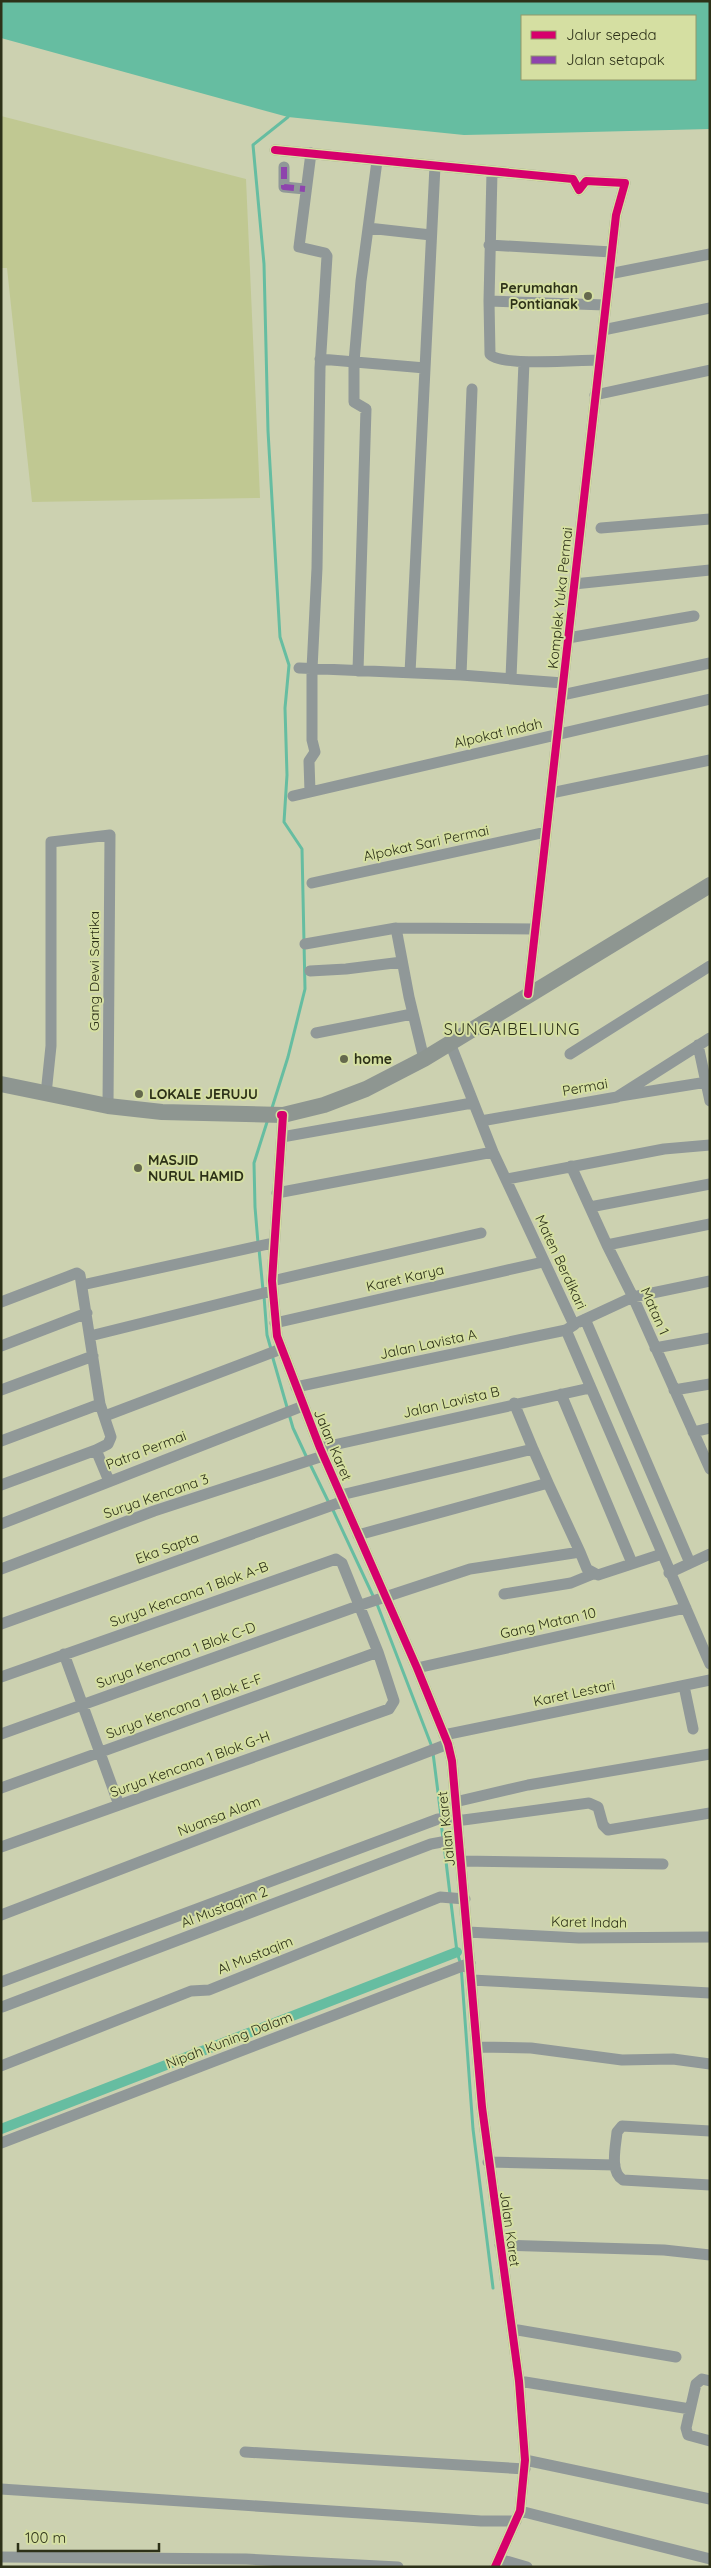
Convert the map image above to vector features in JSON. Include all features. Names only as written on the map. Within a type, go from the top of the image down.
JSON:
[{"type":"street","points":[[275,150],[492,172],[489,301],[490,354],[496,360],[524,362],[599,360]]},
{"type":"street","points":[[310,792],[310,761],[315,752],[312,740],[312,669],[317,568],[320,359],[327,256],[325,253],[299,247],[311,153]]},
{"type":"street","points":[[358,671],[366,409],[353,399],[354,362],[376,160]]},
{"type":"street","points":[[410,673],[435,166]]},
{"type":"street","points":[[284,167],[284,187],[305,189]]},
{"type":"street","name":"Komplek Yuka Permai","points":[[492,172],[572,179],[578,190],[586,181],[624,183],[618,204],[609,274],[528,994]]},
{"type":"street","points":[[368,228],[431,235]]},
{"type":"street","points":[[490,245],[612,252]]},
{"type":"street","points":[[609,274],[710,254]]},
{"type":"street","points":[[489,301],[606,305]]},
{"type":"street","points":[[603,330],[710,308]]},
{"type":"street","points":[[320,359],[425,368]]},
{"type":"street","points":[[511,678],[524,362]]},
{"type":"street","points":[[596,395],[710,370]]},
{"type":"street","points":[[460,675],[472,389]]},
{"type":"street","points":[[601,528],[710,519]]},
{"type":"street","points":[[574,584],[710,570]]},
{"type":"street","points":[[568,638],[694,616]]},
{"type":"street","points":[[299,668],[511,678],[562,689],[710,663]]},
{"type":"street","name":"Alpokat Indah","points":[[293,796],[710,699]]},
{"type":"street","points":[[550,793],[710,760]]},
{"type":"street","name":"Alpokat Sari Permai","points":[[312,883],[546,832]]},
{"type":"street","name":"Gang Dewi Sartika","points":[[46,1094],[50,1046],[51,842],[110,835],[108,1106]]},
{"type":"street","points":[[1,1084],[108,1106],[162,1112],[282,1115],[345,1098],[424,1059],[710,885]]},
{"type":"street","points":[[396,928],[412,1014],[424,1059]]},
{"type":"street","points":[[305,944],[396,928],[535,930]]},
{"type":"street","points":[[310,971],[346,969],[402,962]]},
{"type":"street","points":[[570,1054],[710,966]]},
{"type":"street","points":[[316,1033],[412,1014]]},
{"type":"street","name":"Permai","points":[[481,1121],[617,1097],[710,1038]]},
{"type":"street","name":"Maten Berdikari","points":[[450,1042],[472,1103],[507,1179],[570,1327],[590,1388],[710,1664]]},
{"type":"street","points":[[698,1045],[710,1101]]},
{"type":"street","points":[[617,1097],[707,1082]]},
{"type":"street","points":[[282,1137],[472,1103]]},
{"type":"street","name":"Jalan Karet","points":[[282,1115],[277,1193],[270,1243],[271,1288],[278,1350],[296,1387],[301,1407],[320,1454],[358,1535],[382,1598],[417,1668],[452,1761],[455,1802],[454,1839],[461,1861],[488,2162],[519,2381],[525,2464],[518,2516],[497,2563]]},
{"type":"street","points":[[507,1179],[664,1149],[709,1145],[710,1157]]},
{"type":"street","points":[[277,1193],[493,1152]]},
{"type":"street","name":"Matan 1","points":[[571,1166],[607,1245],[634,1297],[655,1348],[709,1464]]},
{"type":"street","points":[[590,1207],[710,1184]]},
{"type":"street","points":[[607,1245],[710,1224]]},
{"type":"street","points":[[90,1336],[251,1296],[271,1288],[481,1232]]},
{"type":"street","points":[[82,1285],[270,1243]]},
{"type":"street","name":"Karet Karya","points":[[275,1323],[542,1262]]},
{"type":"street","points":[[1,1302],[77,1273],[80,1274],[100,1404],[111,1441],[96,1450],[1,1485]]},
{"type":"street","name":"Jalan Lavista A","points":[[296,1387],[570,1327],[634,1297],[710,1281]]},
{"type":"street","points":[[1,1346],[87,1313]]},
{"type":"street","points":[[585,1319],[690,1563]]},
{"type":"street","points":[[655,1348],[710,1338]]},
{"type":"street","points":[[104,1416],[278,1350]]},
{"type":"street","points":[[1,1390],[93,1356]]},
{"type":"street","points":[[674,1390],[710,1384]]},
{"type":"street","name":"Jalan Lavista B","points":[[320,1454],[514,1403],[590,1388]]},
{"type":"street","points":[[561,1394],[632,1563]]},
{"type":"street","points":[[514,1403],[587,1570],[593,1574]]},
{"type":"street","points":[[1,1440],[100,1404]]},
{"type":"street","name":"Patra Permai","points":[[1,1524],[301,1407]]},
{"type":"street","points":[[693,1432],[710,1428]]},
{"type":"street","name":"Eka Sapta","points":[[1,1624],[341,1500],[533,1449]]},
{"type":"street","points":[[96,1450],[109,1481]]},
{"type":"street","name":"Surya Kencana 3","points":[[1,1569],[154,1511],[299,1464],[320,1454]]},
{"type":"street","points":[[358,1535],[548,1483]]},
{"type":"street","name":"Surya Kencana 1 Blok C-D","points":[[1,1734],[360,1605],[470,1569],[580,1552]]},
{"type":"street","points":[[504,1594],[571,1583],[593,1574],[662,1554]]},
{"type":"street","points":[[669,1573],[710,1554]]},
{"type":"street","name":"Surya Kencana 1 Blok A-B","points":[[1,1677],[332,1559],[338,1559],[342,1563],[360,1605],[394,1699],[394,1704],[389,1709]]},
{"type":"street","name":"Gang Matan 10","points":[[417,1668],[686,1608]]},
{"type":"street","name":"Surya Kencana 1 Blok E-F","points":[[1,1788],[378,1652]]},
{"type":"street","points":[[64,1654],[118,1805]]},
{"type":"street","name":"Karet Lestari","points":[[445,1741],[710,1680]]},
{"type":"street","points":[[684,1686],[693,1729]]},
{"type":"street","name":"Surya Kencana 1 Blok G-H","points":[[1,1847],[389,1709]]},
{"type":"street","name":"Nuansa Alam","points":[[1,1915],[423,1753],[445,1741]]},
{"type":"street","points":[[455,1802],[528,1785],[710,1754]]},
{"type":"street","points":[[1,1982],[438,1819],[455,1819],[588,1803],[598,1807],[602,1826],[608,1830],[710,1814]]},
{"type":"street","name":"Al Mustaqim 2","points":[[2,2007],[431,1844],[454,1839]]},
{"type":"street","points":[[461,1861],[662,1864]]},
{"type":"street","name":"Al Mustaqim","points":[[1,2066],[191,1991],[209,1990],[440,1897],[463,1899]]},
{"type":"street","name":"Karet Indah","points":[[468,1932],[579,1938],[710,1937]]},
{"type":"street","name":"Nipah Kuning Dalam","points":[[1,2142],[469,1964]]},
{"type":"street","points":[[472,1980],[710,1993]]},
{"type":"street","points":[[477,2047],[531,2048],[622,2060],[673,2060],[710,2064]]},
{"type":"street","points":[[710,2131],[622,2126],[616,2132],[615,2165],[618,2175],[623,2180],[710,2185]]},
{"type":"street","points":[[488,2162],[615,2165]]},
{"type":"street","points":[[500,2245],[664,2250],[710,2255]]},
{"type":"street","points":[[512,2329],[676,2357]]},
{"type":"street","points":[[710,2381],[702,2380],[696,2384],[686,2428],[688,2435],[710,2441]]},
{"type":"street","points":[[519,2381],[690,2409]]},
{"type":"street","points":[[245,2452],[525,2464],[710,2500]]},
{"type":"street","points":[[1,2489],[481,2521],[518,2516],[710,2559]]},
{"type":"street","points":[[1,2557],[246,2560],[398,2567]]},
{"type":"street","points":[[497,2563],[527,2567]]},
{"type":"shaded area","points":[[1,1],[710,1],[710,129],[464,135],[288,117],[1,38]]},
{"type":"shaded area","points":[[1,116],[246,179],[260,498],[32,502],[7,268],[1,268]]},
{"type":"waterway","points":[[271,1111],[288,1057],[305,989],[302,849],[284,822],[287,775],[285,708],[289,665],[280,637],[268,431],[264,264],[253,145],[288,117]]},
{"type":"waterway","points":[[258,1243],[254,1163],[268,1119]]},
{"type":"waterway","points":[[259,1249],[263,1290]]},
{"type":"waterway","points":[[264,1296],[267,1335],[271,1349]]},
{"type":"waterway","points":[[272,1355],[293,1428],[307,1458]]},
{"type":"waterway","points":[[310,1464],[329,1503]]},
{"type":"waterway","points":[[332,1508],[374,1598]]},
{"type":"waterway","points":[[377,1604],[432,1747]]},
{"type":"waterway","points":[[433,1753],[441,1816]]},
{"type":"waterway","points":[[441,1822],[443,1839]]},
{"type":"waterway","points":[[444,1845],[457,1952],[461,1965],[473,2129],[493,2288]]},
{"type":"waterway","points":[[1,2129],[457,1952]]},
{"type":"marked path","points":[[284,167],[284,187],[305,189]]},
{"type":"cycle path","points":[[275,150],[573,179],[579,190],[586,181],[625,183],[616,215],[528,994]]},
{"type":"cycle path","points":[[281,1115],[283,1115],[272,1281],[277,1336],[320,1448],[417,1668],[448,1744],[452,1761],[482,2107],[519,2381],[525,2460],[520,2511],[495,2567]]},
{"type":"place","name":"Perumahan Pontianak","points":[[588,296]]},
{"type":"place","name":"home","points":[[344,1059]]},
{"type":"place","name":"LOKALE JERUJU","points":[[139,1094]]},
{"type":"place","name":"MASJID NURUL HAMID","points":[[138,1168]]},
{"type":"district","name":"SUNGAIBELIUNG","points":[[512,1029]]}]
